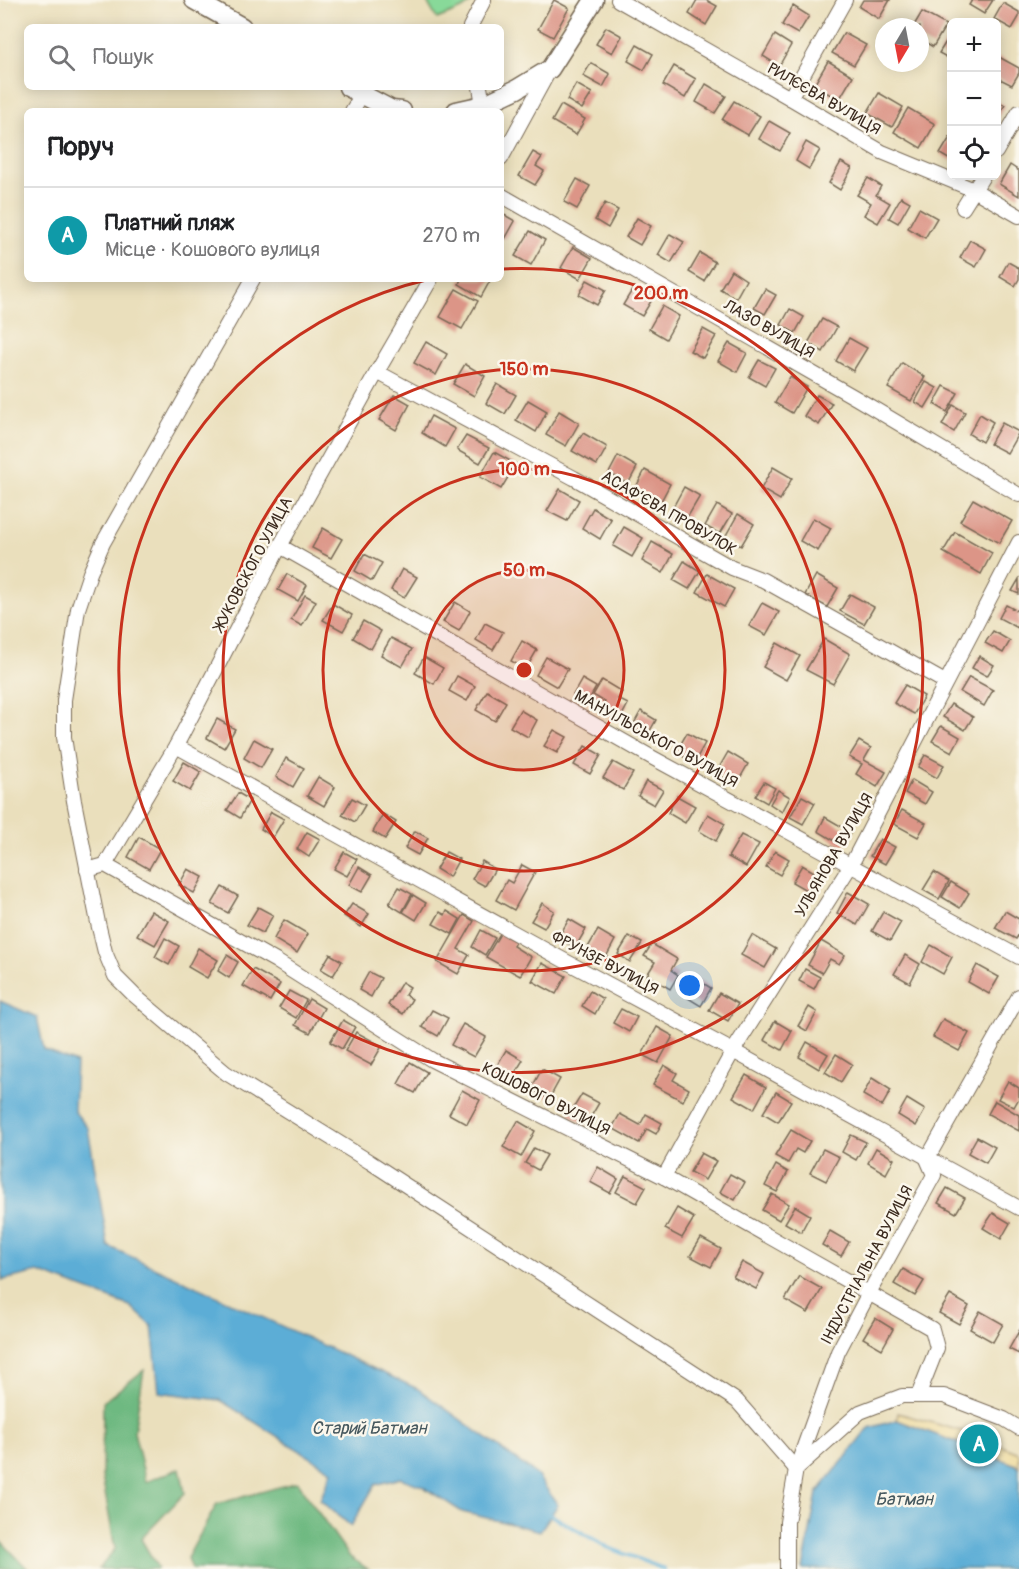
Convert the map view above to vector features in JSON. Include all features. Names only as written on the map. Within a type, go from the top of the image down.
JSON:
[{"type":"street","points":[[194,0],[237,24]]},
{"type":"street","points":[[472,24],[484,0]]},
{"type":"street","points":[[504,153],[550,69],[594,0]]},
{"type":"street","name":"РИЛЄЄВА ВУЛИЦЯ","points":[[618,0],[882,152],[974,190],[1019,216]]},
{"type":"street","points":[[790,98],[845,0]]},
{"type":"street","points":[[461,108],[482,96],[517,89],[550,69]]},
{"type":"street","points":[[352,108],[355,91],[388,108]]},
{"type":"street","points":[[1001,143],[1019,112]]},
{"type":"street","points":[[963,208],[980,180]]},
{"type":"street","name":"ЛАЗО ВУЛИЦЯ","points":[[504,197],[856,398],[1019,495]]},
{"type":"street","points":[[251,282],[103,543],[78,609],[64,700],[64,737],[87,870],[105,952],[115,976],[142,1002],[226,1073],[370,1162],[737,1401],[796,1469],[860,1412],[902,1396],[944,1396],[1004,1419],[1019,1428]]},
{"type":"street","name":"ЖУКОВСКОГО УЛИЦА","points":[[105,865],[176,746],[280,546],[429,282]]},
{"type":"street","name":"АСАФ’ЄВА ПРОВУЛОК","points":[[377,372],[574,478],[732,568],[773,585],[945,682]]},
{"type":"street","name":"УЛЬЯНОВА ВУЛИЦЯ","points":[[664,1177],[733,1051],[851,865],[1019,542]]},
{"type":"street","name":"МАНУІЛЬСЬКОГО ВУЛИЦЯ","points":[[280,546],[653,758],[1019,957]]},
{"type":"street","name":"ФРУНЗЕ ВУЛИЦЯ","points":[[176,746],[1019,1208]]},
{"type":"street","points":[[87,870],[105,865]]},
{"type":"street","name":"КОШОВОГО ВУЛИЦЯ","points":[[105,865],[276,961],[432,1060],[664,1177],[932,1329],[937,1348],[918,1396]]},
{"type":"street","points":[[927,1159],[1019,996]]},
{"type":"street","name":"ІНДУСТРІАЛЬНА ВУЛИЦЯ","points":[[787,1569],[787,1522],[796,1469],[838,1352],[934,1175],[927,1159]]},
{"type":"green space","points":[[426,0],[475,0],[462,9],[437,19]]},
{"type":"green space","points":[[144,1370],[134,1432],[146,1482],[180,1468],[185,1493],[141,1539],[157,1569],[99,1569],[115,1549],[102,1476],[103,1402]]},
{"type":"green space","points":[[297,1482],[350,1557],[368,1569],[191,1569],[187,1558],[217,1504]]},
{"type":"green space","points":[[0,1540],[28,1569],[0,1569]]},
{"type":"sand","points":[[898,1413],[975,1435],[1019,1453],[1019,1468],[897,1420]]},
{"type":"water","name":"Старий Батман","points":[[0,1001],[37,1017],[44,1050],[76,1063],[74,1111],[88,1128],[108,1246],[418,1389],[537,1475],[558,1505],[540,1531],[462,1512],[422,1486],[400,1478],[375,1485],[351,1526],[320,1500],[332,1471],[220,1400],[159,1392],[152,1326],[130,1306],[38,1272],[3,1280],[0,1251]]},
{"type":"water","name":"Батман","points":[[897,1420],[1019,1468],[1019,1569],[803,1569],[817,1493],[869,1428]]},
{"type":"building","points":[[554,0],[569,8],[553,37],[538,29]]},
{"type":"building","points":[[697,0],[706,0],[717,6],[706,25],[689,14]]},
{"type":"building","points":[[863,0],[890,0],[880,18],[859,7]]},
{"type":"building","points":[[972,0],[993,0],[984,14],[969,5]]},
{"type":"building","points":[[1003,3],[1019,12],[1019,17],[1012,29],[1001,23],[1001,18],[995,18]]},
{"type":"building","points":[[793,6],[809,16],[798,34],[782,25]]},
{"type":"building","points":[[922,12],[946,25],[933,47],[929,45],[929,18],[918,18]]},
{"type":"building","points":[[606,27],[622,36],[612,53],[596,44]]},
{"type":"building","points":[[844,33],[866,45],[854,65],[832,53]]},
{"type":"building","points":[[775,35],[791,45],[779,66],[763,56]]},
{"type":"building","points":[[947,40],[947,57],[939,53]]},
{"type":"building","points":[[637,45],[653,54],[644,70],[628,61]]},
{"type":"building","points":[[1001,58],[1019,68],[1019,73],[1012,85],[1001,80]]},
{"type":"building","points":[[828,61],[853,76],[839,100],[814,85]]},
{"type":"building","points":[[591,63],[610,74],[603,87],[583,76]]},
{"type":"building","points":[[674,66],[696,79],[685,98],[663,85]]},
{"type":"building","points":[[576,84],[592,93],[582,109],[567,100]]},
{"type":"building","points":[[706,84],[726,96],[715,113],[696,102]]},
{"type":"building","points":[[879,93],[903,107],[892,127],[867,113]]},
{"type":"building","points":[[734,101],[760,116],[748,135],[722,120]]},
{"type":"building","points":[[561,105],[585,119],[576,135],[552,121]]},
{"type":"building","points":[[908,108],[935,124],[921,148],[894,132]]},
{"type":"building","points":[[769,121],[790,133],[780,151],[759,139]]},
{"type":"building","points":[[806,142],[820,150],[809,169],[796,161]]},
{"type":"building","points":[[947,142],[947,158],[940,154]]},
{"type":"building","points":[[533,152],[542,157],[536,166],[544,171],[535,185],[519,176]]},
{"type":"building","points":[[841,162],[852,168],[840,190],[829,183]]},
{"type":"building","points":[[1010,165],[1019,171],[1019,196],[999,184]]},
{"type":"building","points":[[868,178],[881,186],[876,195],[890,203],[878,223],[864,215],[871,203],[857,195]]},
{"type":"building","points":[[577,179],[590,186],[577,209],[564,202]]},
{"type":"building","points":[[901,197],[910,202],[898,223],[889,218]]},
{"type":"building","points":[[605,203],[618,210],[608,228],[595,220]]},
{"type":"building","points":[[919,208],[937,218],[925,238],[908,228]]},
{"type":"building","points":[[504,215],[515,221],[504,238]]},
{"type":"building","points":[[637,218],[651,226],[640,245],[626,237]]},
{"type":"building","points":[[530,231],[545,240],[531,265],[515,256]]},
{"type":"building","points":[[670,234],[684,242],[671,263],[658,255]]},
{"type":"building","points":[[970,240],[986,249],[976,267],[960,258]]},
{"type":"building","points":[[573,247],[592,258],[580,279],[561,268]]},
{"type":"building","points":[[700,253],[715,262],[704,281],[689,272]]},
{"type":"building","points":[[1008,262],[1019,268],[1019,279],[1015,286],[1000,277]]},
{"type":"building","points":[[731,270],[746,280],[736,298],[720,289]]},
{"type":"building","points":[[587,280],[606,290],[597,305],[579,295]]},
{"type":"building","points":[[460,282],[489,282],[481,297],[459,284]]},
{"type":"building","points":[[634,287],[653,298],[642,316],[623,305]]},
{"type":"building","points":[[456,289],[478,301],[462,329],[440,317]]},
{"type":"building","points":[[765,289],[776,295],[765,314],[754,308]]},
{"type":"building","points":[[662,306],[679,316],[666,339],[649,329]]},
{"type":"building","points":[[790,309],[804,317],[795,333],[781,325]]},
{"type":"building","points":[[822,319],[837,327],[823,352],[808,343]]},
{"type":"building","points":[[703,329],[716,336],[703,358],[690,351]]},
{"type":"building","points":[[849,338],[867,348],[853,371],[836,361]]},
{"type":"building","points":[[426,342],[447,354],[436,375],[414,363]]},
{"type":"building","points":[[729,343],[747,353],[737,372],[718,361]]},
{"type":"building","points":[[759,360],[775,368],[765,386],[749,377]]},
{"type":"building","points":[[902,363],[925,377],[911,401],[888,388]]},
{"type":"building","points":[[465,364],[485,376],[474,396],[453,384]]},
{"type":"building","points":[[790,377],[807,387],[792,413],[775,403]]},
{"type":"building","points":[[926,382],[937,388],[925,408],[915,402]]},
{"type":"building","points":[[497,384],[516,395],[505,414],[486,403]]},
{"type":"building","points":[[944,386],[958,393],[947,412],[934,404]]},
{"type":"building","points":[[394,395],[410,404],[396,430],[379,420]]},
{"type":"building","points":[[817,395],[832,403],[819,425],[804,416]]},
{"type":"building","points":[[528,400],[547,411],[536,432],[516,420]]},
{"type":"building","points":[[953,405],[965,412],[954,432],[942,425]]},
{"type":"building","points":[[559,411],[579,423],[566,446],[546,435]]},
{"type":"building","points":[[980,414],[993,422],[982,442],[969,434]]},
{"type":"building","points":[[431,416],[455,429],[445,447],[422,433]]},
{"type":"building","points":[[1002,423],[1019,432],[1007,453],[990,444]]},
{"type":"building","points":[[583,433],[607,447],[597,465],[572,451]]},
{"type":"building","points":[[466,436],[489,448],[480,463],[457,450]]},
{"type":"building","points":[[494,452],[516,464],[501,489],[480,477]]},
{"type":"building","points":[[618,456],[637,467],[628,484],[609,473]]},
{"type":"building","points":[[773,467],[792,478],[780,500],[761,489]]},
{"type":"building","points":[[645,470],[670,484],[660,503],[635,489]]},
{"type":"building","points":[[684,487],[700,496],[687,518],[672,509]]},
{"type":"building","points":[[560,489],[579,500],[567,521],[547,511]]},
{"type":"building","points":[[973,499],[1012,521],[999,543],[960,521]]},
{"type":"building","points":[[717,505],[732,514],[720,534],[705,526]]},
{"type":"building","points":[[593,508],[611,519],[600,539],[582,528]]},
{"type":"building","points":[[738,514],[754,524],[741,546],[725,537]]},
{"type":"building","points":[[813,518],[831,528],[818,551],[800,541]]},
{"type":"building","points":[[624,527],[643,538],[632,557],[613,546]]},
{"type":"building","points":[[323,528],[342,539],[331,558],[312,548]]},
{"type":"building","points":[[955,532],[992,553],[981,574],[943,552]]},
{"type":"building","points":[[652,542],[673,554],[663,573],[642,561]]},
{"type":"building","points":[[364,554],[382,563],[372,581],[355,571]]},
{"type":"building","points":[[684,561],[700,571],[689,589],[673,580]]},
{"type":"building","points":[[402,569],[417,577],[404,598],[391,590]]},
{"type":"building","points":[[287,574],[307,585],[298,601],[278,590]]},
{"type":"building","points":[[707,574],[734,589],[724,607],[697,592]]},
{"type":"building","points":[[816,575],[838,588],[827,607],[805,595]]},
{"type":"building","points":[[1019,579],[1019,594],[1012,591]]},
{"type":"building","points":[[850,594],[874,607],[864,624],[840,611]]},
{"type":"building","points":[[305,595],[316,601],[302,626],[291,620]]},
{"type":"building","points":[[455,602],[470,611],[459,631],[443,622]]},
{"type":"building","points":[[762,603],[779,612],[766,635],[749,626]]},
{"type":"building","points":[[333,604],[352,615],[343,631],[323,620]]},
{"type":"building","points":[[1006,605],[1019,612],[1018,628],[999,618]]},
{"type":"building","points":[[363,621],[381,631],[371,649],[353,638]]},
{"type":"building","points":[[485,623],[503,632],[493,650],[476,640]]},
{"type":"building","points":[[993,631],[1010,641],[1003,653],[985,643]]},
{"type":"building","points":[[391,638],[412,649],[402,667],[381,655]]},
{"type":"building","points":[[824,639],[850,654],[833,684],[806,670]]},
{"type":"building","points":[[522,641],[537,650],[526,669],[511,661]]},
{"type":"building","points":[[777,643],[800,656],[786,680],[763,667]]},
{"type":"building","points":[[979,656],[994,665],[987,676],[972,668]]},
{"type":"building","points":[[424,657],[443,668],[434,684],[415,673]]},
{"type":"building","points":[[546,657],[568,669],[557,687],[536,675]]},
{"type":"building","points":[[457,676],[475,686],[467,701],[449,691]]},
{"type":"building","points":[[969,677],[993,690],[984,706],[960,692]]},
{"type":"building","points":[[582,679],[596,687],[587,703],[573,695]]},
{"type":"building","points":[[602,680],[622,692],[618,699],[628,704],[619,721],[600,710],[605,702],[593,695]]},
{"type":"building","points":[[905,685],[924,696],[914,714],[894,703]]},
{"type":"building","points":[[487,691],[506,702],[495,721],[476,710]]},
{"type":"building","points":[[951,704],[973,717],[965,730],[943,717]]},
{"type":"building","points":[[520,710],[537,720],[528,737],[510,727]]},
{"type":"building","points":[[641,711],[656,720],[647,736],[632,727]]},
{"type":"building","points":[[217,719],[235,729],[224,748],[207,738]]},
{"type":"building","points":[[941,726],[960,737],[952,752],[932,741]]},
{"type":"building","points":[[554,730],[567,737],[557,753],[544,746]]},
{"type":"building","points":[[687,733],[705,743],[694,763],[676,752]]},
{"type":"building","points":[[254,739],[272,749],[261,768],[244,758]]},
{"type":"building","points":[[859,741],[871,748],[864,760],[886,772],[877,787],[856,774],[862,764],[849,757]]},
{"type":"building","points":[[585,746],[601,755],[590,774],[574,765]]},
{"type":"building","points":[[728,752],[748,764],[736,785],[716,773]]},
{"type":"building","points":[[925,755],[944,765],[937,778],[918,767]]},
{"type":"building","points":[[286,758],[304,768],[293,787],[276,777]]},
{"type":"building","points":[[184,762],[201,772],[190,791],[173,781]]},
{"type":"building","points":[[613,762],[633,773],[623,790],[603,778]]},
{"type":"building","points":[[318,777],[335,787],[324,806],[307,796]]},
{"type":"building","points":[[912,780],[932,792],[925,804],[905,793]]},
{"type":"building","points":[[646,781],[663,790],[654,805],[638,796]]},
{"type":"building","points":[[764,782],[775,788],[767,803],[755,796]]},
{"type":"building","points":[[778,790],[790,797],[782,812],[770,804]]},
{"type":"building","points":[[238,793],[250,800],[240,818],[227,810]]},
{"type":"building","points":[[677,796],[695,806],[685,823],[668,813]]},
{"type":"building","points":[[802,796],[815,803],[803,824],[790,817]]},
{"type":"building","points":[[352,798],[365,805],[355,822],[342,815]]},
{"type":"building","points":[[902,810],[926,823],[918,837],[894,824]]},
{"type":"building","points":[[271,812],[284,819],[273,837],[261,829]]},
{"type":"building","points":[[383,814],[396,822],[385,839],[373,832]]},
{"type":"building","points":[[708,814],[725,824],[716,841],[699,831]]},
{"type":"building","points":[[825,817],[851,832],[843,846],[818,831]]},
{"type":"building","points":[[415,831],[428,838],[418,855],[405,848]]},
{"type":"building","points":[[307,832],[320,839],[309,857],[297,849]]},
{"type":"building","points":[[741,835],[759,844],[746,867],[728,857]]},
{"type":"building","points":[[139,837],[160,849],[149,869],[128,857]]},
{"type":"building","points":[[880,839],[895,847],[885,864],[870,856]]},
{"type":"building","points":[[775,851],[789,859],[780,875],[766,867]]},
{"type":"building","points":[[344,852],[357,859],[347,876],[334,869]]},
{"type":"building","points":[[446,852],[459,859],[449,877],[436,869]]},
{"type":"building","points":[[482,861],[495,869],[485,886],[472,879]]},
{"type":"building","points":[[522,865],[535,872],[514,910],[496,900],[507,880],[512,883]]},
{"type":"building","points":[[802,865],[823,877],[813,894],[792,882]]},
{"type":"building","points":[[359,867],[372,875],[362,892],[349,885]]},
{"type":"building","points":[[188,869],[203,877],[194,893],[179,885]]},
{"type":"building","points":[[934,872],[949,881],[939,899],[923,890]]},
{"type":"building","points":[[951,882],[969,893],[960,908],[942,897]]},
{"type":"building","points":[[222,887],[238,896],[228,913],[212,904]]},
{"type":"building","points":[[399,887],[412,894],[402,912],[389,904]]},
{"type":"building","points":[[848,892],[869,904],[857,925],[837,913]]},
{"type":"building","points":[[413,895],[426,903],[416,920],[403,912]]},
{"type":"building","points":[[542,903],[554,911],[544,928],[531,921]]},
{"type":"building","points":[[352,904],[369,914],[361,927],[344,916]]},
{"type":"building","points":[[258,907],[273,915],[263,933],[247,925]]},
{"type":"building","points":[[151,911],[169,921],[155,945],[137,935]]},
{"type":"building","points":[[447,911],[460,919],[452,934],[433,924],[440,912],[445,915]]},
{"type":"building","points":[[1005,911],[1019,919],[1019,934],[1016,939],[995,928]]},
{"type":"building","points":[[883,912],[901,922],[890,941],[872,931]]},
{"type":"building","points":[[464,915],[474,921],[458,949],[469,955],[458,974],[437,962]]},
{"type":"building","points":[[569,919],[586,929],[575,948],[558,938]]},
{"type":"building","points":[[284,920],[308,934],[297,953],[274,939]]},
{"type":"building","points":[[481,930],[495,938],[485,955],[472,947]]},
{"type":"building","points":[[598,930],[615,940],[605,959],[587,949]]},
{"type":"building","points":[[501,932],[516,940],[513,946],[531,957],[520,976],[486,957]]},
{"type":"building","points":[[752,935],[776,949],[765,968],[741,955]]},
{"type":"building","points":[[629,936],[642,943],[630,962],[618,954]]},
{"type":"building","points":[[165,938],[179,946],[169,965],[155,957]]},
{"type":"building","points":[[821,941],[845,955],[839,964],[830,959],[822,973],[808,965]]},
{"type":"building","points":[[652,944],[677,959],[671,970],[678,975],[670,989],[647,975],[655,962],[644,956]]},
{"type":"building","points":[[931,945],[952,957],[943,974],[922,962]]},
{"type":"building","points":[[198,948],[218,960],[207,978],[188,967]]},
{"type":"building","points":[[330,954],[342,961],[333,976],[321,969]]},
{"type":"building","points":[[227,955],[238,962],[229,978],[218,971]]},
{"type":"building","points":[[905,955],[920,964],[910,983],[894,974]]},
{"type":"building","points":[[542,963],[566,976],[556,994],[532,981]]},
{"type":"building","points":[[977,965],[999,977],[989,994],[968,982]]},
{"type":"building","points":[[253,969],[280,984],[270,1001],[243,986]]},
{"type":"building","points":[[805,969],[820,977],[814,989],[799,981]]},
{"type":"building","points":[[369,972],[381,978],[371,997],[359,990]]},
{"type":"building","points":[[698,980],[711,988],[701,1006],[688,998]]},
{"type":"building","points":[[402,982],[410,987],[405,995],[412,999],[403,1014],[388,1005]]},
{"type":"building","points":[[289,991],[306,1000],[296,1018],[279,1008]]},
{"type":"building","points":[[590,991],[603,999],[595,1014],[582,1006]]},
{"type":"building","points":[[719,993],[738,1004],[728,1021],[709,1010]]},
{"type":"building","points":[[309,999],[324,1008],[310,1033],[295,1025]]},
{"type":"building","points":[[809,1007],[817,1012],[807,1031],[798,1026]]},
{"type":"building","points":[[621,1009],[637,1017],[629,1032],[613,1023]]},
{"type":"building","points":[[432,1010],[448,1018],[438,1036],[422,1027]]},
{"type":"building","points":[[943,1019],[969,1033],[959,1051],[933,1037]]},
{"type":"building","points":[[343,1020],[355,1027],[342,1049],[330,1042]]},
{"type":"building","points":[[775,1021],[792,1031],[782,1050],[764,1040]]},
{"type":"building","points":[[463,1024],[486,1037],[474,1057],[451,1045]]},
{"type":"building","points":[[657,1027],[673,1036],[658,1063],[642,1055]]},
{"type":"building","points":[[356,1032],[382,1046],[371,1065],[345,1051]]},
{"type":"building","points":[[807,1042],[828,1054],[819,1069],[799,1057]]},
{"type":"building","points":[[506,1050],[523,1060],[512,1078],[495,1069]]},
{"type":"building","points":[[836,1054],[852,1064],[841,1082],[825,1072]]},
{"type":"building","points":[[410,1062],[427,1072],[415,1093],[398,1084]]},
{"type":"building","points":[[664,1065],[677,1073],[673,1080],[689,1089],[683,1101],[653,1085]]},
{"type":"building","points":[[542,1069],[560,1079],[549,1099],[531,1089]]},
{"type":"building","points":[[746,1075],[766,1087],[754,1109],[733,1097]]},
{"type":"building","points":[[872,1078],[891,1090],[882,1106],[863,1095]]},
{"type":"building","points":[[1008,1081],[1019,1088],[1019,1098],[1014,1107],[998,1099]]},
{"type":"building","points":[[462,1090],[480,1100],[467,1124],[449,1114]]},
{"type":"building","points":[[776,1092],[791,1101],[778,1122],[763,1113]]},
{"type":"building","points":[[582,1094],[599,1103],[586,1125],[569,1115]]},
{"type":"building","points":[[907,1099],[925,1110],[916,1126],[898,1115]]},
{"type":"building","points":[[995,1101],[1019,1115],[1019,1131],[988,1114]]},
{"type":"building","points":[[620,1114],[640,1125],[646,1114],[662,1123],[656,1134],[647,1129],[639,1143],[612,1128]]},
{"type":"building","points":[[518,1121],[535,1131],[521,1157],[503,1147]]},
{"type":"building","points":[[791,1130],[810,1141],[803,1153],[796,1149],[788,1163],[775,1156]]},
{"type":"building","points":[[851,1135],[866,1142],[856,1160],[842,1152]]},
{"type":"building","points":[[977,1137],[995,1147],[986,1163],[968,1153]]},
{"type":"building","points":[[534,1148],[547,1155],[538,1170],[525,1163]]},
{"type":"building","points":[[876,1148],[894,1159],[886,1174],[868,1163]]},
{"type":"building","points":[[823,1149],[839,1157],[826,1181],[810,1173]]},
{"type":"building","points":[[701,1153],[716,1161],[705,1180],[690,1172]]},
{"type":"building","points":[[776,1165],[788,1172],[777,1192],[765,1186]]},
{"type":"building","points":[[598,1167],[618,1179],[610,1193],[590,1182]]},
{"type":"building","points":[[730,1174],[745,1182],[735,1200],[720,1192]]},
{"type":"building","points":[[625,1176],[646,1187],[637,1203],[616,1192]]},
{"type":"building","points":[[947,1188],[965,1198],[956,1213],[938,1203]]},
{"type":"building","points":[[772,1194],[789,1204],[779,1220],[762,1210]]},
{"type":"building","points":[[795,1206],[810,1215],[801,1232],[785,1223]]},
{"type":"building","points":[[677,1208],[694,1218],[682,1238],[665,1229]]},
{"type":"building","points":[[993,1213],[1010,1223],[1001,1239],[983,1228]]},
{"type":"building","points":[[830,1231],[849,1242],[841,1256],[822,1245]]},
{"type":"building","points":[[701,1238],[721,1249],[711,1267],[690,1256]]},
{"type":"building","points":[[742,1262],[764,1274],[756,1289],[733,1277]]},
{"type":"building","points":[[903,1269],[924,1281],[915,1296],[894,1284]]},
{"type":"building","points":[[799,1276],[822,1289],[808,1313],[785,1300]]},
{"type":"building","points":[[950,1295],[969,1306],[959,1324],[939,1313]]},
{"type":"building","points":[[980,1311],[1003,1324],[993,1342],[970,1329]]},
{"type":"building","points":[[875,1318],[893,1329],[882,1349],[863,1338]]},
{"type":"building","points":[[1019,1331],[1019,1354],[1009,1349]]},
{"type":"waterway","points":[[549,1514],[609,1548],[664,1569]]},
{"type":"place","name":"Платний пляж","points":[[979,1444]]}]
